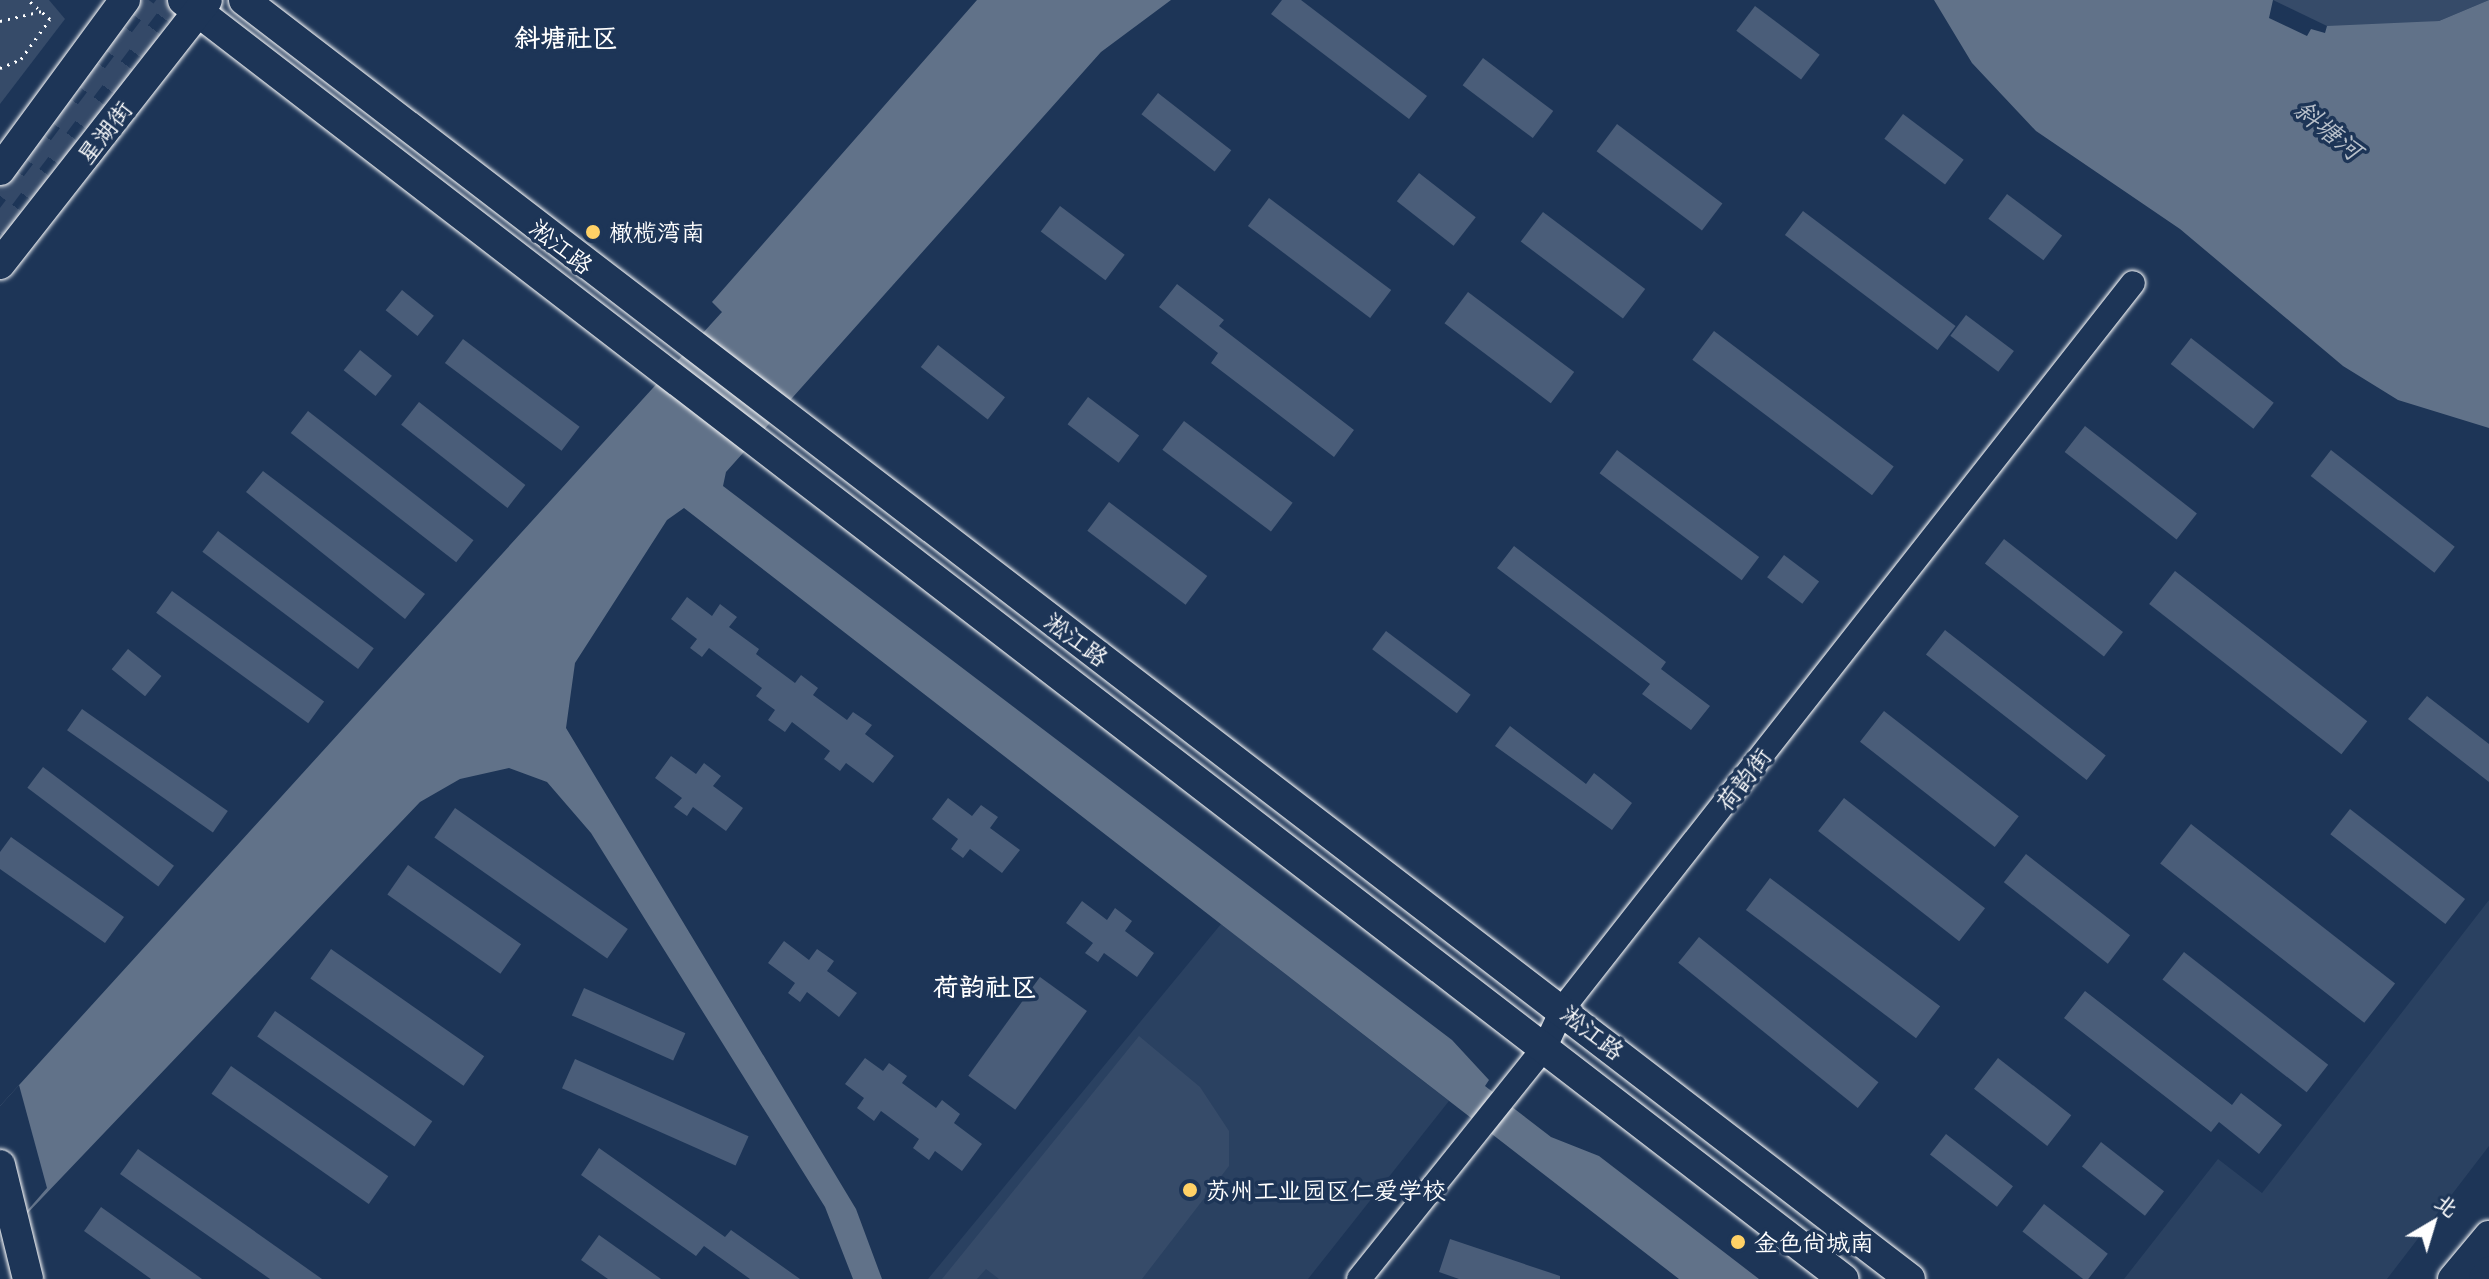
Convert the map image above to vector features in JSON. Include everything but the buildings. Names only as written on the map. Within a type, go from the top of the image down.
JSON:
[{"type":"main road","points":[[0,170],[125,0]]},
{"type":"main road","name":"淞江路","points":[[244,0],[796,426],[1563,1008],[1910,1279]]},
{"type":"main road","name":"淞江路","points":[[197,3],[776,456],[1843,1279]]},
{"type":"main road","name":"星湖街","points":[[0,264],[197,3]]},
{"type":"main road","points":[[0,1165],[28,1279]]},
{"type":"main road","points":[[2453,1279],[2489,1236]]},
{"type":"main road","points":[[2484,1279],[2489,1272]]},
{"type":"street","name":"荷韵街","points":[[1359,1279],[1545,1047],[1563,1008],[2133,283]]},
{"type":"path","points":[[0,68],[21,59],[50,19],[46,10],[28,0]]},
{"type":"path","points":[[0,21],[46,10]]},
{"type":"shaded area","points":[[0,0],[49,0],[65,19],[0,104]]},
{"type":"shaded area","points":[[2273,0],[2489,0],[2439,21],[2382,28],[2327,26]]},
{"type":"shaded area","points":[[2489,900],[2489,1146],[2387,1279],[2124,1279],[2218,1159],[2262,1193]]},
{"type":"shaded area","name":"苏州工业园区仁爱学校","points":[[1221,924],[1449,1101],[1308,1279],[928,1279]]},
{"type":"shaded area","points":[[1139,1036],[1200,1087],[1229,1131],[1229,1166],[1142,1279],[999,1279],[986,1269],[977,1279],[942,1279]]},
{"type":"water","points":[[977,0],[1171,0],[1101,52],[726,472],[723,486],[1452,1040],[1489,1080],[1485,1086],[1551,1137],[1599,1156],[1759,1279],[1679,1279],[684,508],[667,520],[575,663],[566,728],[856,1209],[882,1279],[853,1279],[825,1207],[591,833],[547,782],[509,768],[460,779],[420,802],[0,1242],[0,1106],[722,312],[712,302]]},
{"type":"water","name":"斜塘河","points":[[1934,0],[2273,0],[2269,18],[2307,36],[2311,29],[2325,33],[2327,26],[2439,21],[2489,0],[2489,428],[2398,400],[2343,366],[2180,229],[2036,131],[1972,63]]},
{"type":"pier","points":[[19,1085],[47,1188],[0,1242],[0,1106]]},
{"type":"tunnel","points":[[0,196],[148,0]]},
{"type":"tunnel","points":[[0,233],[175,0]]},
{"type":"place","name":"橄榄湾南","points":[[593,232]]},
{"type":"place","name":"苏州工业园区仁爱学校","points":[[1190,1190]]},
{"type":"place","name":"金色尚城南","points":[[1738,1242]]},
{"type":"district","name":"斜塘社区","points":[[566,37]]},
{"type":"district","name":"荷韵社区","points":[[985,986]]}]
